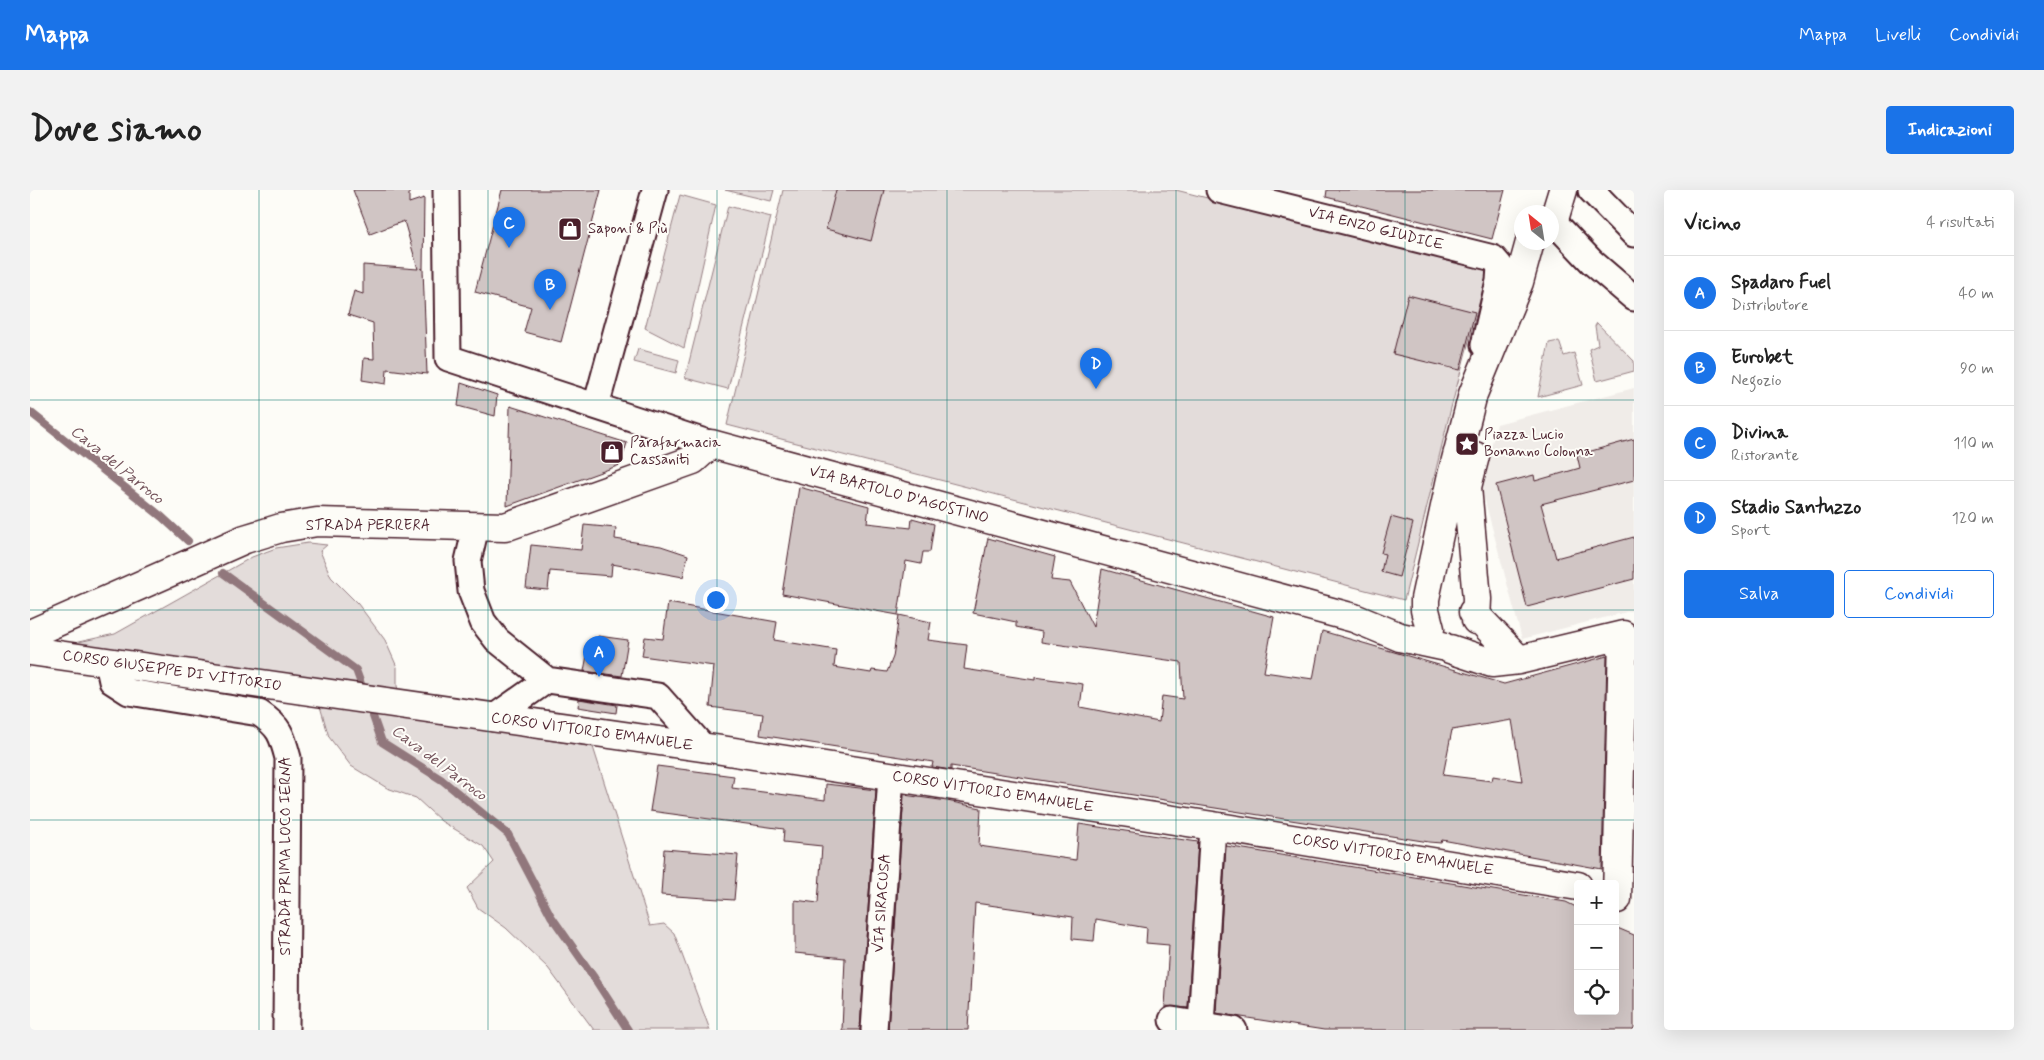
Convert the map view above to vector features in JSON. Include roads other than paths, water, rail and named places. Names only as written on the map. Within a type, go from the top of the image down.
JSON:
[{"type":"main road","points":[[1544,190],[1545,205]]},
{"type":"main road","points":[[1556,205],[1562,190]]},
{"type":"main road","points":[[1528,250],[1519,282],[1474,394],[1449,488],[1425,599],[1437,629],[1459,648],[1467,645],[1473,638],[1476,629],[1477,599],[1467,487],[1484,419],[1529,296],[1541,250]]},
{"type":"main road","name":"STRADA PERRERA","points":[[30,634],[245,539],[281,528],[317,522],[506,527],[693,460],[711,444]]},
{"type":"main road","name":"VIA BARTOLO D'AGOSTINO","points":[[711,444],[1354,618]]},
{"type":"main road","points":[[1437,629],[1442,605],[1459,603],[1466,606],[1519,660]]},
{"type":"main road","points":[[1354,618],[1400,637],[1437,629]]},
{"type":"main road","points":[[1354,618],[1402,619],[1437,629],[1492,663],[1519,660],[1628,633],[1625,902]]},
{"type":"main road","name":"CORSO GIUSEPPE DI VITTORIO","points":[[30,651],[315,690],[407,705]]},
{"type":"main road","name":"CORSO VITTORIO EMANUELE","points":[[407,705],[891,776],[1213,826],[1574,885]]},
{"type":"street","name":"VIA BARTOLO D'AGOSTINO","points":[[446,190],[448,358],[711,444]]},
{"type":"street","points":[[596,406],[655,190]]},
{"type":"street","name":"VIA ENZO GIUDICE","points":[[1219,190],[1283,198],[1493,258],[1500,266],[1498,281],[1474,394]]},
{"type":"street","points":[[1591,190],[1634,234]]},
{"type":"street","points":[[1614,190],[1634,220]]},
{"type":"street","points":[[1559,236],[1634,298]]},
{"type":"street","points":[[476,527],[468,562],[471,591],[483,622],[497,640],[547,680],[658,696],[704,748]]},
{"type":"street","name":"STRADA PRIMA LOCO IERNA","points":[[108,663],[112,681],[129,692],[259,713],[274,723],[283,738],[288,758],[286,1030]]},
{"type":"street","points":[[493,718],[547,680]]},
{"type":"street","name":"VIA SIRACUSA","points":[[874,1030],[891,776]]},
{"type":"street","points":[[1201,1025],[1213,826]]},
{"type":"street","points":[[1172,1020],[1234,1030]]},
{"type":"waterway","name":"Cava del Parroco","points":[[30,412],[162,517],[188,541]]},
{"type":"waterway","name":"Cava del Parroco","points":[[223,573],[356,670],[364,692]]},
{"type":"waterway","name":"Cava del Parroco","points":[[369,705],[382,742],[442,780],[508,834],[551,916],[628,1030]]},
{"type":"place","name":"Saponi & Più","points":[[570,229]]},
{"type":"place","name":"Divina","points":[[509,248]]},
{"type":"place","name":"Eurobet","points":[[550,310]]},
{"type":"place","name":"Stadio Santuzzo","points":[[1096,389]]},
{"type":"place","name":"Piazza Lucio Bonanno Colonna","points":[[1467,444]]},
{"type":"place","name":"Parafarmacia Cassaniti","points":[[612,452]]},
{"type":"place","name":"Spadaro Fuel","points":[[599,677]]}]
